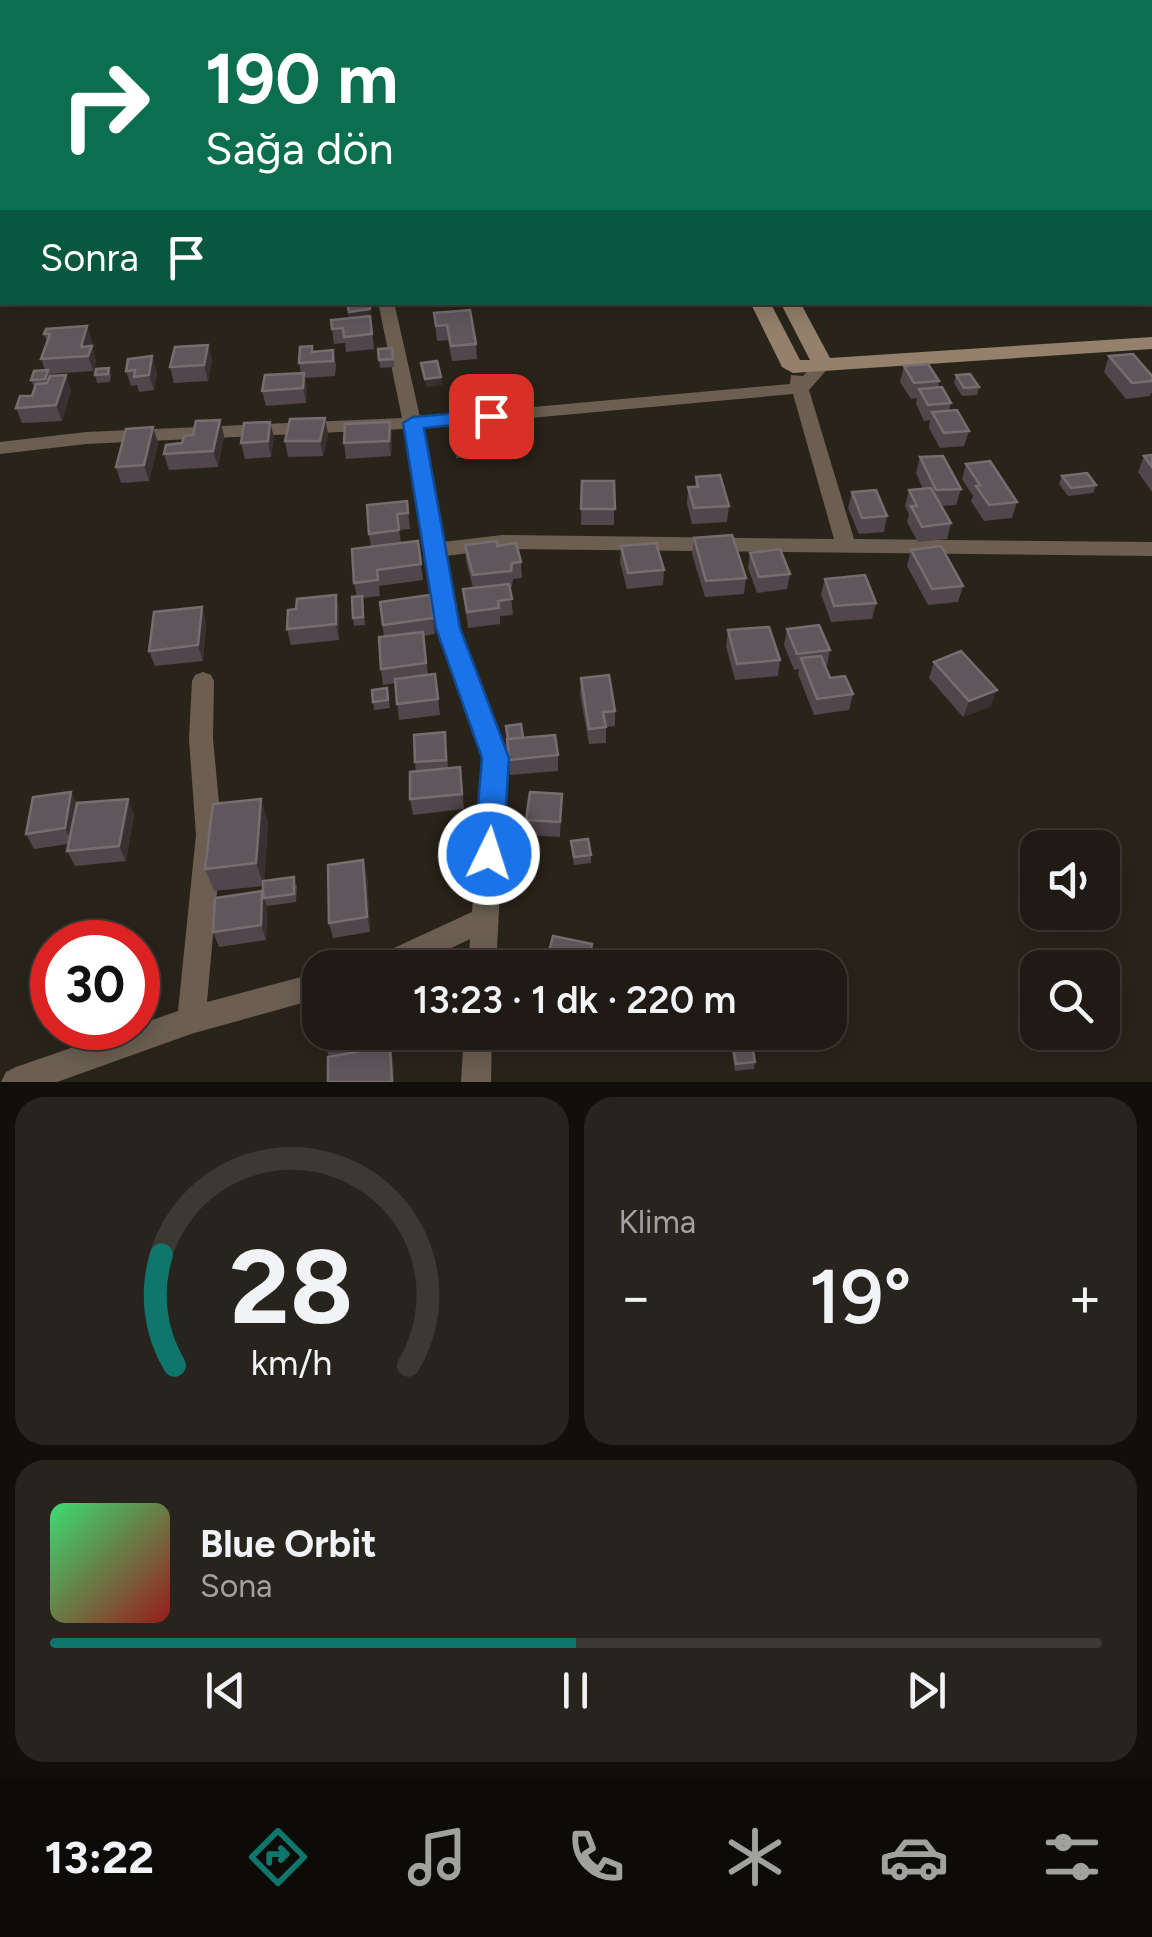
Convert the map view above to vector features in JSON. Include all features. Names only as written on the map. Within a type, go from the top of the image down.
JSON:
[{"type":"street","points":[[387,305],[413,423],[448,628],[495,758],[483,950]]},
{"type":"street","points":[[761,305],[797,377],[846,545]]},
{"type":"street","points":[[792,305],[823,365]]},
{"type":"street","points":[[0,448],[86,438],[413,423],[797,377],[823,365],[1152,343]]},
{"type":"street","points":[[435,550],[502,542],[1152,550]]},
{"type":"street","points":[[191,1020],[208,834],[201,739],[203,681]]},
{"type":"street","points":[[418,950],[484,919]]},
{"type":"street","points":[[16,1082],[191,1020],[302,990]]},
{"type":"street","points":[[476,1082],[477,1050]]},
{"type":"building","points":[[348,305],[369,305],[370,309],[349,312]]},
{"type":"building","points":[[470,310],[476,344],[451,346],[447,325],[436,326],[434,313]]},
{"type":"building","points":[[370,316],[372,334],[344,337],[343,328],[332,329],[331,320]]},
{"type":"building","points":[[87,326],[81,347],[92,346],[88,356],[41,359],[50,334],[44,334],[46,329]]},
{"type":"building","points":[[208,345],[204,365],[170,367],[175,347]]},
{"type":"building","points":[[312,346],[312,352],[333,350],[333,361],[299,363],[300,347]]},
{"type":"building","points":[[392,348],[393,359],[379,360],[378,349]]},
{"type":"building","points":[[1133,354],[1152,381],[1132,383],[1109,356]]},
{"type":"building","points":[[152,356],[149,375],[134,377],[135,370],[126,371],[128,359]]},
{"type":"building","points":[[437,361],[441,377],[425,379],[421,363]]},
{"type":"building","points":[[928,364],[939,381],[914,383],[904,366]]},
{"type":"building","points":[[109,368],[108,374],[95,375],[96,369]]},
{"type":"building","points":[[48,370],[45,379],[31,380],[34,371]]},
{"type":"building","points":[[304,373],[303,388],[262,391],[265,375]]},
{"type":"building","points":[[970,374],[979,387],[964,388],[956,375]]},
{"type":"building","points":[[66,375],[56,405],[16,408],[20,396],[32,396],[36,384],[47,383],[50,376]]},
{"type":"building","points":[[942,387],[951,403],[928,405],[919,389]]},
{"type":"building","points":[[957,410],[969,431],[944,433],[932,412]]},
{"type":"building","points":[[487,413],[490,440],[454,443],[452,415]]},
{"type":"building","points":[[325,418],[320,441],[285,441],[290,419]]},
{"type":"building","points":[[220,420],[213,451],[164,454],[166,445],[182,443],[184,436],[193,435],[196,421]]},
{"type":"building","points":[[270,422],[268,441],[241,443],[244,423]]},
{"type":"building","points":[[390,422],[389,441],[344,443],[345,424]]},
{"type":"building","points":[[153,427],[144,465],[116,467],[126,429]]},
{"type":"building","points":[[943,456],[961,489],[936,490],[920,457]]},
{"type":"building","points":[[990,461],[1017,502],[989,505],[976,486],[980,485],[966,464]]},
{"type":"building","points":[[1087,473],[1096,485],[1071,488],[1062,476]]},
{"type":"building","points":[[720,475],[729,506],[694,508],[688,487],[698,487],[696,477]]},
{"type":"building","points":[[582,481],[614,481],[615,509],[581,509]]},
{"type":"building","points":[[931,488],[951,523],[922,527],[911,506],[917,506],[909,490]]},
{"type":"building","points":[[876,490],[887,516],[862,518],[852,492]]},
{"type":"building","points":[[407,501],[408,513],[397,514],[399,530],[369,534],[367,505]]},
{"type":"building","points":[[732,535],[746,578],[706,581],[694,538]]},
{"type":"building","points":[[418,541],[421,564],[377,570],[378,580],[354,583],[352,549]]},
{"type":"building","points":[[497,541],[497,546],[516,543],[521,562],[512,563],[511,571],[473,575],[465,545]]},
{"type":"building","points":[[656,543],[664,570],[628,573],[621,546]]},
{"type":"building","points":[[941,546],[963,586],[932,589],[911,550]]},
{"type":"building","points":[[780,549],[790,574],[759,577],[750,553]]},
{"type":"building","points":[[865,575],[876,603],[834,606],[825,579]]},
{"type":"building","points":[[509,584],[512,599],[498,601],[499,608],[467,612],[463,589]]},
{"type":"building","points":[[336,595],[336,624],[287,629],[288,610],[296,609],[297,599]]},
{"type":"building","points":[[430,595],[434,618],[383,625],[380,602]]},
{"type":"building","points":[[362,596],[363,617],[353,618],[352,597]]},
{"type":"building","points":[[202,607],[198,645],[149,651],[154,612]]},
{"type":"building","points":[[819,625],[830,650],[797,654],[787,629]]},
{"type":"building","points":[[769,627],[780,660],[737,664],[728,630]]},
{"type":"building","points":[[423,632],[426,663],[381,669],[379,637]]},
{"type":"building","points":[[961,651],[997,690],[969,701],[934,662]]},
{"type":"building","points":[[821,656],[830,678],[845,676],[853,694],[817,699],[801,658]]},
{"type":"building","points":[[435,674],[438,699],[397,704],[395,679]]},
{"type":"building","points":[[609,675],[615,711],[603,712],[606,727],[589,729],[581,678]]},
{"type":"building","points":[[387,688],[388,700],[373,702],[372,690]]},
{"type":"building","points":[[521,724],[523,738],[508,739],[506,726]]},
{"type":"building","points":[[445,732],[446,760],[415,762],[414,735]]},
{"type":"building","points":[[555,735],[558,755],[509,760],[507,739]]},
{"type":"building","points":[[460,767],[462,794],[410,799],[410,772]]},
{"type":"building","points":[[71,792],[65,828],[26,834],[33,797]]},
{"type":"building","points":[[530,792],[562,794],[560,822],[526,820]]},
{"type":"building","points":[[128,799],[119,846],[67,851],[77,803]]},
{"type":"building","points":[[261,799],[256,863],[205,869],[213,804]]},
{"type":"building","points":[[588,839],[591,855],[574,857],[571,841]]},
{"type":"building","points":[[363,860],[367,917],[329,923],[328,865]]},
{"type":"building","points":[[294,877],[294,894],[264,898],[263,881]]},
{"type":"building","points":[[262,891],[261,925],[213,932],[215,898]]},
{"type":"building","points":[[553,936],[592,944],[591,950],[550,950]]},
{"type":"building","points":[[390,1050],[392,1082],[328,1082],[328,1057]]},
{"type":"building","points":[[734,1050],[753,1050],[755,1062],[736,1064]]},
{"type":"route","points":[[489,854],[495,758],[448,628],[413,423],[491,416]]}]
